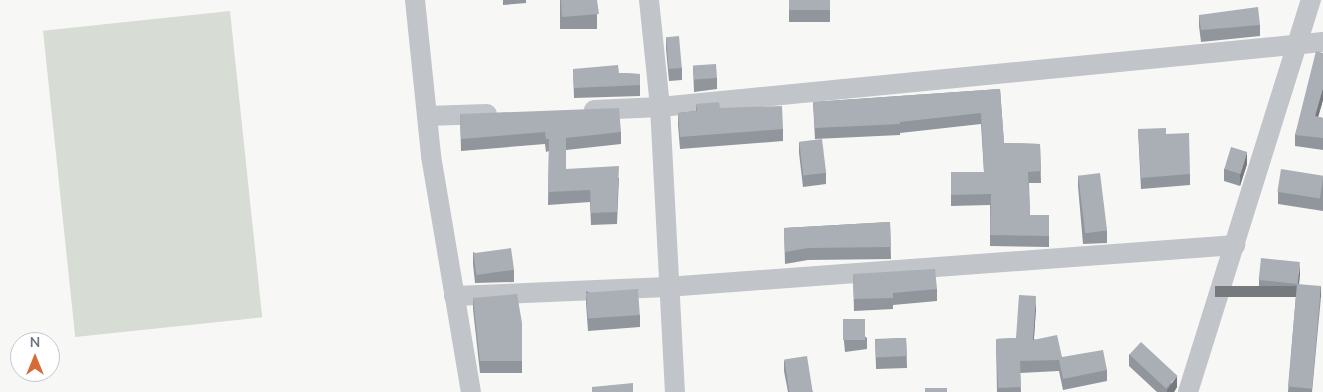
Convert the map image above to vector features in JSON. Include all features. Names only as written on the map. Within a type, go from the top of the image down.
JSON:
[{"type":"street","points":[[415,0],[427,116],[454,296],[471,392]]},
{"type":"street","points":[[650,0],[660,107],[667,287],[675,392]]},
{"type":"street","points":[[1188,392],[1311,0]]},
{"type":"street","points":[[573,110],[660,107],[1323,42]]},
{"type":"street","points":[[427,116],[505,113]]},
{"type":"street","points":[[454,296],[667,287],[1235,245]]},
{"type":"shaded area","points":[[230,11],[262,317],[75,337],[43,31]]},
{"type":"building","points":[[561,0],[597,0],[599,14],[562,17]]},
{"type":"building","points":[[789,0],[830,0],[830,10],[789,10]]},
{"type":"building","points":[[1258,7],[1260,25],[1201,30],[1199,15]]},
{"type":"building","points":[[679,36],[682,68],[669,69],[666,37]]},
{"type":"building","points":[[1316,51],[1323,53],[1323,88],[1315,116],[1323,118],[1323,138],[1295,135]]},
{"type":"building","points":[[716,64],[717,78],[694,80],[693,66]]},
{"type":"building","points":[[618,65],[619,73],[640,74],[640,85],[574,88],[573,69]]},
{"type":"building","points":[[1000,89],[1004,143],[1040,144],[1041,171],[1028,172],[1030,215],[1049,215],[1049,236],[990,235],[991,194],[951,195],[951,172],[984,172],[981,113],[900,122],[900,124],[815,128],[813,102]]},
{"type":"building","points":[[719,102],[720,108],[782,106],[783,129],[680,137],[678,113],[697,111],[696,104]]},
{"type":"building","points":[[619,108],[621,132],[566,138],[566,169],[619,166],[617,212],[591,213],[590,190],[548,192],[549,139],[546,139],[545,132],[461,139],[460,114]]},
{"type":"building","points":[[1166,128],[1166,134],[1189,133],[1190,174],[1141,178],[1138,129]]},
{"type":"building","points":[[822,139],[826,173],[803,176],[799,142]]},
{"type":"building","points":[[1231,147],[1247,152],[1241,174],[1224,169]]},
{"type":"building","points":[[1281,169],[1323,176],[1320,198],[1277,192]]},
{"type":"building","points":[[1100,173],[1107,231],[1085,233],[1078,176]]},
{"type":"building","points":[[890,222],[891,247],[808,248],[785,252],[784,228]]},
{"type":"building","points":[[511,248],[514,270],[476,275],[473,253]]},
{"type":"building","points":[[1261,258],[1300,262],[1297,284],[1259,280]]},
{"type":"building","points":[[935,269],[937,289],[893,293],[893,298],[854,299],[853,274]]},
{"type":"building","points":[[1297,284],[1321,286],[1312,389],[1288,387]]},
{"type":"building","points":[[638,289],[640,315],[588,319],[586,293]]},
{"type":"building","points":[[517,294],[522,323],[522,361],[480,361],[473,298]]},
{"type":"building","points":[[1019,295],[1036,296],[1033,340],[1057,335],[1062,357],[1103,350],[1107,370],[1063,379],[1059,360],[1020,361],[1021,387],[998,388],[996,339],[1016,338]]},
{"type":"building","points":[[843,319],[865,319],[865,340],[843,340]]},
{"type":"building","points":[[906,338],[907,356],[876,358],[875,340]]},
{"type":"building","points":[[1141,342],[1178,376],[1166,389],[1129,354]]},
{"type":"building","points":[[807,356],[813,392],[789,392],[784,360]]},
{"type":"building","points":[[633,383],[633,392],[592,392],[592,387]]},
{"type":"building","points":[[925,388],[947,388],[947,392],[925,392]]}]
